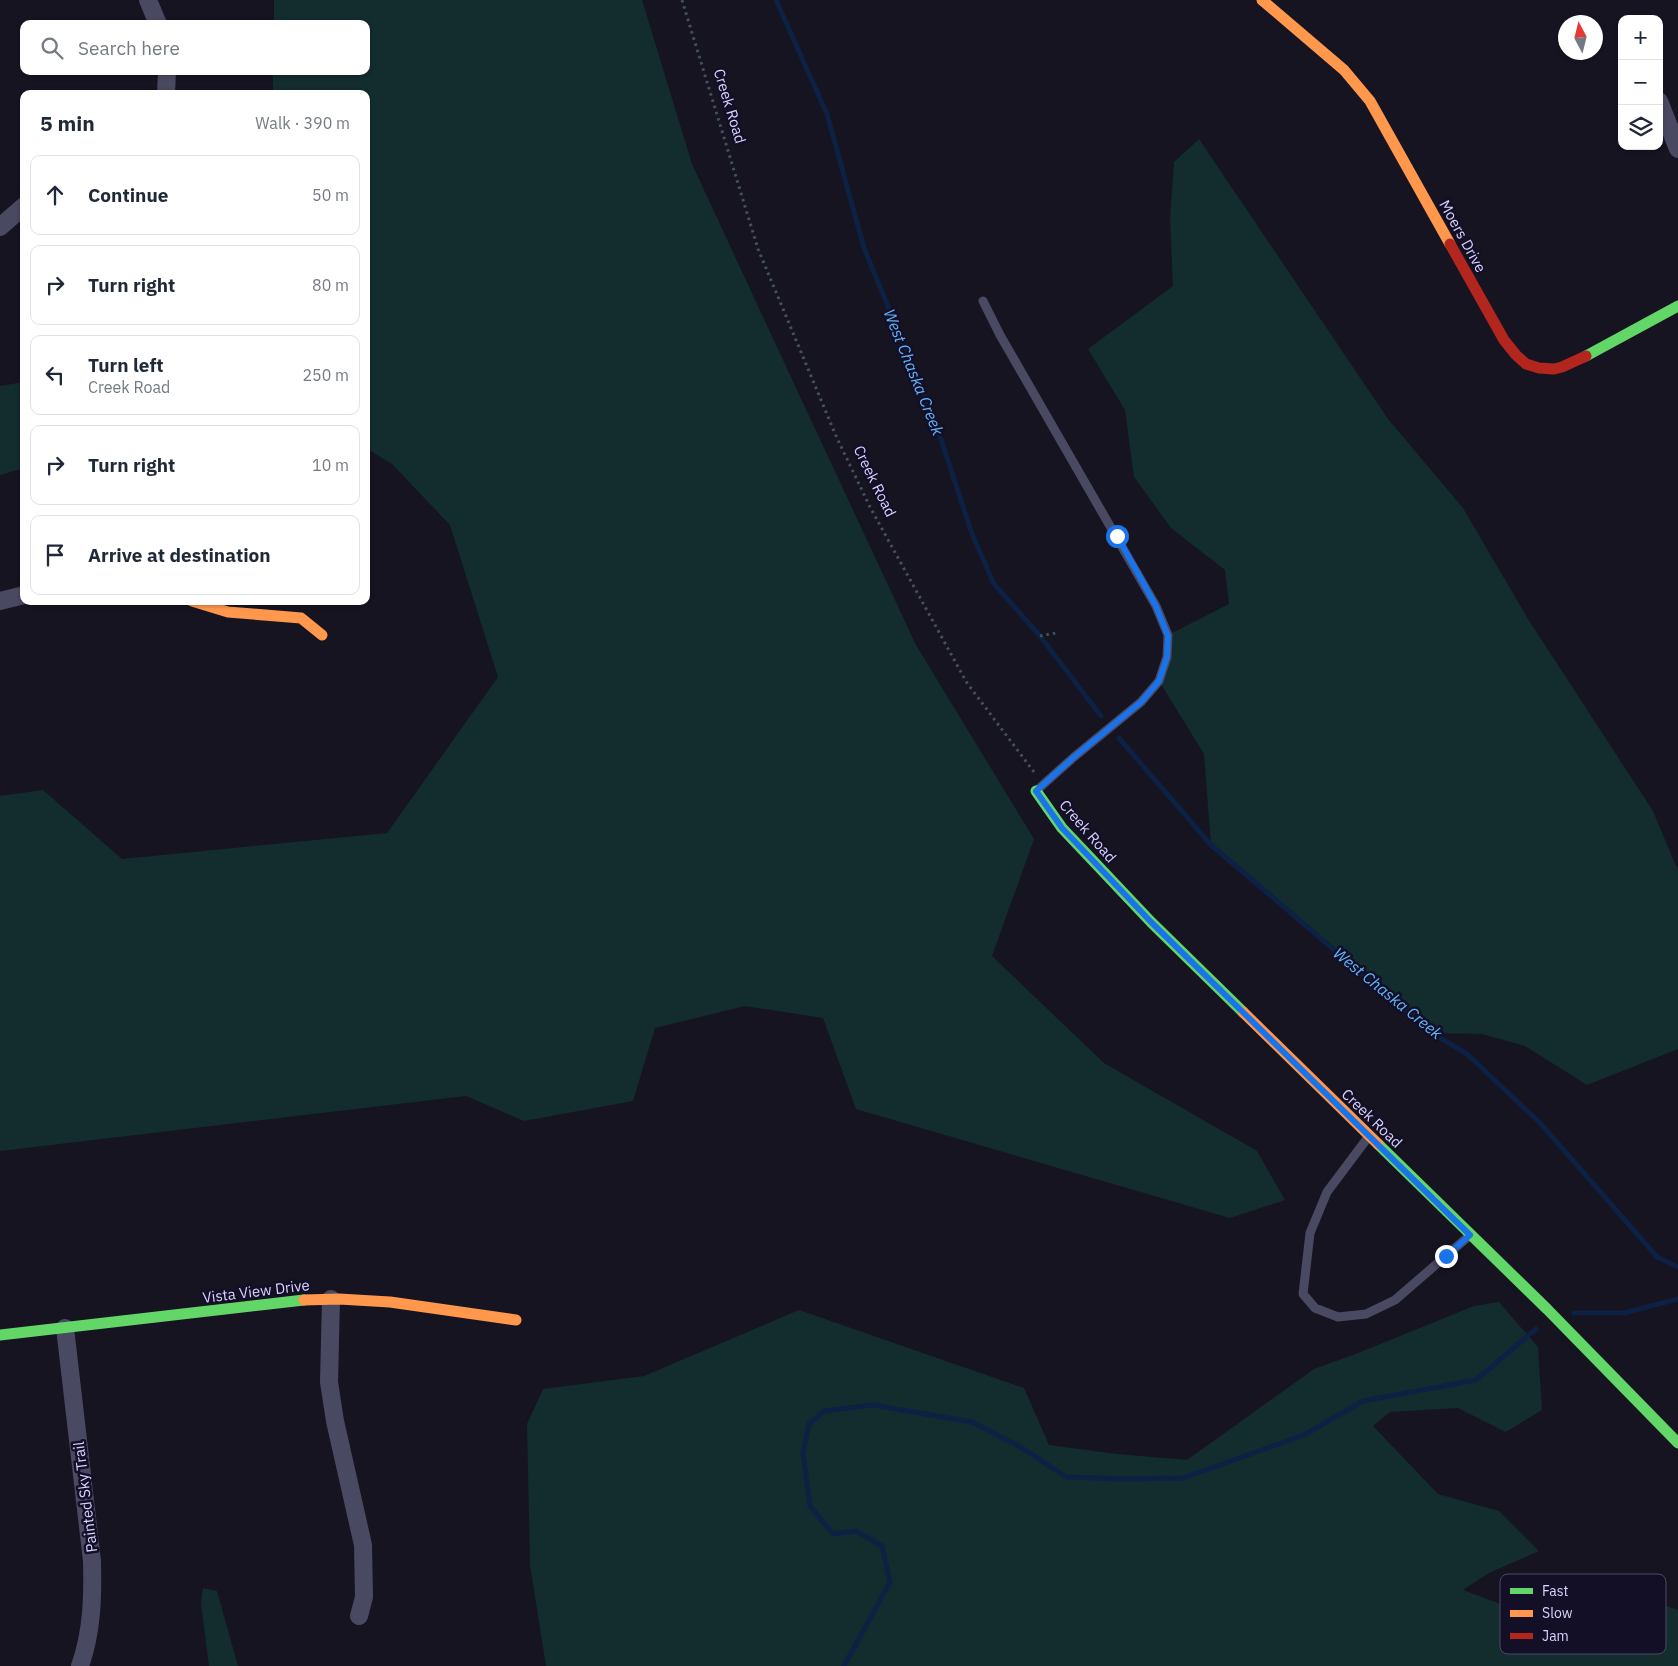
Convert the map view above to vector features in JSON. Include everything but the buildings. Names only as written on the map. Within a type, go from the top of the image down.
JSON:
[{"type":"street","points":[[148,0],[156,20]]},
{"type":"street","name":"Moers Drive","points":[[1262,0],[1344,70],[1370,102],[1504,340],[1521,360],[1532,367],[1554,369],[1602,348],[1678,306]]},
{"type":"street","points":[[166,75],[166,90]]},
{"type":"street","points":[[1661,105],[1678,149]]},
{"type":"street","points":[[0,228],[20,210]]},
{"type":"street","points":[[0,601],[20,596]]},
{"type":"street","points":[[205,605],[228,612],[301,618],[322,635]]},
{"type":"street","name":"Creek Road","points":[[1036,791],[1062,828],[1151,922],[1547,1309],[1678,1443]]},
{"type":"street","name":"Vista View Drive","points":[[0,1335],[314,1299],[386,1301],[447,1308],[516,1320]]},
{"type":"street","points":[[331,1299],[329,1382],[335,1421],[362,1545],[364,1597],[359,1616]]},
{"type":"street","name":"Painted Sky Trail","points":[[65,1328],[92,1561],[92,1608],[80,1666]]},
{"type":"lane","points":[[983,300],[1000,335],[1156,606],[1168,636],[1167,657],[1159,681],[1141,702],[1036,791]]},
{"type":"lane","points":[[1369,1135],[1327,1192],[1310,1233],[1303,1294],[1315,1308],[1338,1317],[1366,1314],[1395,1300],[1470,1235]]},
{"type":"path","name":"Creek Road","points":[[682,0],[758,248],[836,436],[870,507],[967,683],[1040,779],[1036,791]]},
{"type":"path","points":[[1040,636],[1056,634]]},
{"type":"green space","points":[[274,0],[642,0],[692,164],[916,645],[1034,839],[992,956],[1104,1063],[1257,1151],[1285,1200],[1230,1218],[856,1109],[823,1018],[745,1006],[655,1028],[633,1101],[524,1121],[466,1096],[0,1151],[0,796],[43,790],[122,859],[387,833],[498,677],[450,525],[392,464],[370,450],[370,90],[273,90],[273,75],[370,75],[370,20],[274,20]]},
{"type":"green space","points":[[1199,139],[1388,419],[1463,508],[1528,619],[1653,811],[1678,868],[1678,1049],[1587,1085],[1525,1046],[1482,1034],[1432,1033],[1211,845],[1204,754],[1159,681],[1168,635],[1229,604],[1225,570],[1171,528],[1134,477],[1125,410],[1088,349],[1173,286],[1170,218],[1174,162]]},
{"type":"green space","points":[[20,383],[20,469],[0,475],[0,386]]},
{"type":"green space","points":[[1499,1302],[1538,1347],[1542,1410],[1506,1432],[1458,1408],[1390,1412],[1373,1426],[1438,1494],[1499,1511],[1539,1551],[1489,1573],[1463,1590],[1500,1604],[1500,1654],[1666,1654],[1666,1606],[1678,1610],[1678,1666],[546,1666],[530,1565],[527,1424],[543,1389],[644,1376],[799,1310],[1024,1388],[1049,1445],[1117,1454],[1187,1460],[1314,1369],[1474,1306]]},
{"type":"green space","points":[[203,1588],[217,1591],[238,1666],[209,1666],[201,1603]]},
{"type":"waterway","name":"West Chaska Creek","points":[[776,0],[827,114],[864,248],[934,418],[972,534],[994,584],[1040,636],[1101,716]]},
{"type":"waterway","name":"West Chaska Creek","points":[[1119,738],[1211,845],[1432,1033],[1467,1054],[1541,1124],[1657,1257],[1678,1267]]},
{"type":"waterway","points":[[1574,1313],[1624,1313],[1678,1299]]},
{"type":"waterway","points":[[844,1666],[890,1582],[882,1546],[856,1531],[833,1534],[810,1506],[803,1453],[809,1424],[824,1411],[873,1405],[972,1422],[1019,1446],[1066,1477],[1123,1479],[1183,1478],[1304,1435],[1363,1401],[1476,1380],[1536,1329]]},
{"type":"traffic: fast","points":[[1586,356],[1678,306]]},
{"type":"traffic: fast","points":[[1036,791],[1062,828],[1151,922],[1243,1012]]},
{"type":"traffic: fast","points":[[1378,1144],[1547,1309],[1678,1443]]},
{"type":"traffic: fast","points":[[0,1335],[304,1300]]},
{"type":"traffic: slow","points":[[1262,0],[1344,70],[1370,101],[1450,244]]},
{"type":"traffic: slow","points":[[205,605],[228,612],[301,618],[322,635]]},
{"type":"traffic: slow","points":[[1243,1012],[1378,1144]]},
{"type":"traffic: slow","points":[[304,1300],[339,1299],[390,1302],[516,1320]]},
{"type":"traffic: jam","points":[[1450,244],[1504,340],[1526,364],[1539,368],[1554,369],[1586,356]]},
{"type":"route","points":[[1117,536],[1156,606],[1168,636],[1167,657],[1159,681],[1141,702],[1036,791],[1062,828],[1151,922],[1470,1235],[1446,1256]]}]
